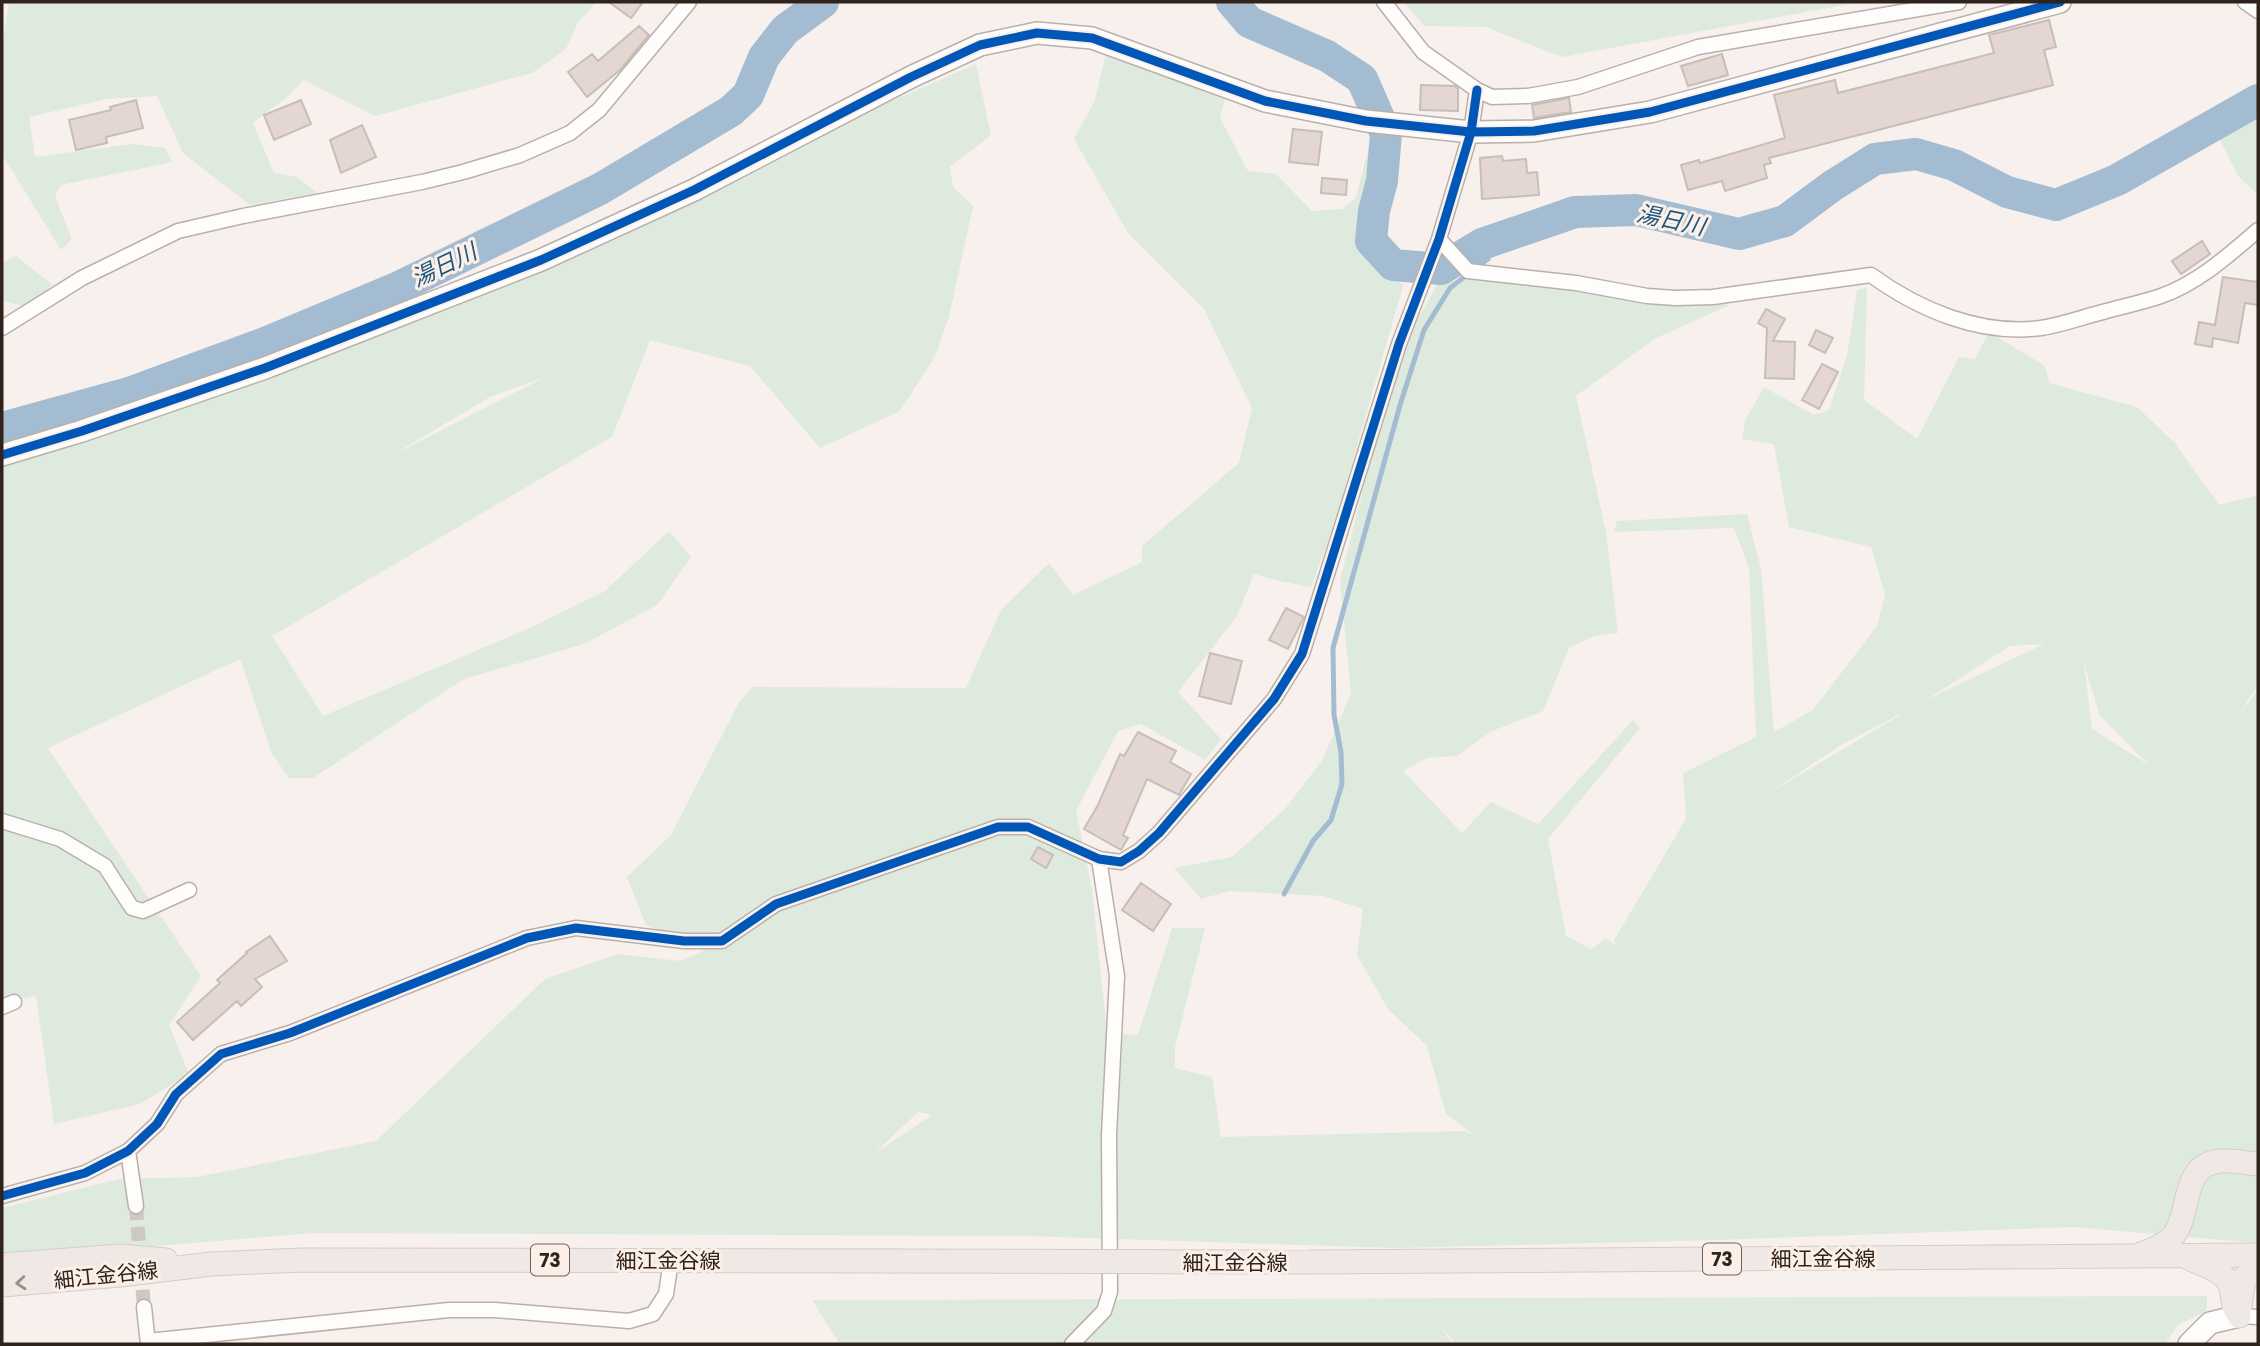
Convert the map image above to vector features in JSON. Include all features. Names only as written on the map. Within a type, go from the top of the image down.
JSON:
[{"type":"main road","points":[[2134,1256],[2156,1248],[2172,1237],[2183,1219],[2190,1181],[2202,1166],[2219,1161],[2258,1164]]},
{"type":"main road","points":[[2183,1219],[2193,1237],[2207,1246],[2248,1255]]},
{"type":"main road","name":"細江金谷線","points":[[2,1285],[211,1264],[394,1259],[1310,1262],[2248,1255]]},
{"type":"main road","name":"細江金谷線","points":[[2,1265],[120,1256],[211,1264]]},
{"type":"main road","points":[[2185,1257],[2218,1272],[2230,1284],[2233,1307],[2248,1316]]},
{"type":"main road","points":[[2248,1316],[2244,1278],[2258,1269]]},
{"type":"street","points":[[2,328],[82,278],[178,231],[453,174],[520,155],[570,133],[599,110],[690,2]]},
{"type":"street","points":[[1384,2],[1423,52],[1477,90],[1492,97],[1528,96],[1578,87],[1698,47],[1959,2]]},
{"type":"street","points":[[2,454],[82,431],[265,368],[541,260],[694,190],[911,77],[980,46],[1037,33],[1092,38],[1265,101],[1366,121],[1471,132],[1534,131],[1650,112],[2060,2]]},
{"type":"street","points":[[2245,2],[2258,11]]},
{"type":"street","points":[[2,1196],[85,1173],[128,1151],[157,1124],[176,1094],[221,1054],[290,1033],[527,938],[576,928],[684,941],[722,940],[776,904],[998,827],[1028,828],[1099,859],[1121,862],[1139,851],[1159,833],[1274,699],[1302,654],[1399,344],[1439,239],[1471,132],[1477,90]]},
{"type":"street","points":[[1439,239],[1468,271],[1576,283],[1647,296],[1713,297],[1871,275],[1898,294],[1933,311],[1970,323],[1997,328],[2041,328],[2162,296],[2194,280],[2224,260],[2258,230]]},
{"type":"street","points":[[2,821],[60,839],[105,866],[132,908],[143,911],[189,890]]},
{"type":"street","points":[[1072,1344],[1104,1311],[1110,1292],[1110,1135],[1117,976],[1099,859]]},
{"type":"street","points":[[128,1151],[136,1206]]},
{"type":"street","points":[[144,1307],[148,1343],[449,1310],[495,1310],[629,1321],[653,1314],[666,1294],[671,1260]]},
{"type":"street","points":[[2189,1344],[2210,1323],[2248,1316]]},
{"type":"shaded area","points":[[9,2],[597,2],[578,22],[566,49],[532,73],[375,116],[304,80],[286,98],[253,123],[274,173],[297,177],[317,193],[250,205],[183,153],[157,96],[107,99],[29,117],[35,157],[132,144],[165,148],[172,162],[61,185],[55,197],[72,239],[61,250],[2,157],[2,45]]},
{"type":"shaded area","points":[[1403,2],[1860,2],[1562,57],[1486,27],[1425,26]]},
{"type":"shaded area","points":[[1106,53],[1225,100],[1220,118],[1248,171],[1276,174],[1312,211],[1343,209],[1356,197],[1370,143],[1377,160],[1368,246],[1403,286],[1335,522],[1311,587],[1254,574],[1237,616],[1178,692],[1221,739],[1205,760],[1141,724],[1118,731],[1076,811],[1092,889],[1107,1033],[1138,1035],[1172,928],[1205,928],[1175,1047],[1175,1068],[1212,1077],[1221,1137],[1465,1131],[1474,1135],[1446,1114],[1427,1046],[1388,1009],[1357,955],[1363,909],[1323,896],[1229,891],[1201,899],[1174,868],[1232,857],[1285,809],[1323,759],[1351,693],[1340,581],[1396,358],[1438,283],[1498,275],[1730,305],[1656,338],[1576,396],[1606,532],[1618,633],[1594,636],[1569,648],[1543,711],[1492,731],[1457,756],[1427,758],[1403,771],[1462,833],[1491,802],[1538,824],[1633,720],[1640,728],[1548,839],[1566,936],[1591,949],[1606,938],[1617,946],[1614,940],[1686,819],[1683,773],[1756,737],[1749,568],[1734,528],[1614,532],[1617,521],[1747,514],[1761,569],[1774,732],[1813,710],[1877,626],[1885,594],[1871,547],[1789,527],[1774,444],[1742,439],[1745,421],[1764,387],[1814,415],[1829,410],[1847,356],[1857,290],[1867,287],[1864,400],[1917,439],[1959,357],[1975,359],[1989,332],[2045,366],[2049,383],[2137,407],[2175,443],[2219,505],[2258,495],[2258,685],[2239,714],[2258,691],[2258,1243],[2073,1227],[1395,1248],[1026,1236],[313,1233],[2,1259],[2,1208],[119,1179],[197,1177],[376,1141],[545,979],[618,954],[681,961],[705,950],[646,925],[627,877],[671,835],[738,704],[752,687],[966,688],[1001,610],[1049,563],[1073,595],[1142,562],[1142,546],[1239,463],[1252,408],[1204,309],[1128,233],[1074,139],[1095,100]],"holes":[[[2042,644],[1926,700],[2010,646]],[[2084,663],[2100,716],[2149,765],[2092,729]],[[1902,713],[1769,793],[1841,745]],[[918,1112],[932,1115],[878,1151]]]},
{"type":"shaded area","points":[[976,64],[991,135],[950,167],[953,187],[973,206],[949,317],[935,356],[900,411],[820,448],[750,366],[650,340],[612,437],[272,636],[323,716],[532,627],[605,591],[669,531],[691,557],[657,605],[584,644],[464,679],[313,778],[289,778],[272,754],[240,659],[48,748],[201,976],[169,1025],[189,1074],[140,1104],[54,1124],[36,996],[2,1003],[2,464],[375,335],[718,191],[808,138]],"holes":[[[545,377],[396,453],[490,397]]]},
{"type":"shaded area","points":[[2258,109],[2258,195],[2238,176],[2216,132]]},
{"type":"shaded area","points":[[16,256],[52,284],[29,308],[2,300],[2,263]]},
{"type":"shaded area","points":[[2207,1296],[2207,1311],[2178,1325],[2165,1344],[1456,1344],[1440,1326],[1453,1344],[840,1344],[812,1300]]},
{"type":"building","points":[[609,2],[643,2],[631,18]]},
{"type":"building","points":[[2049,20],[2056,47],[2044,50],[2053,85],[1769,158],[1771,163],[1764,165],[1767,178],[1725,191],[1722,181],[1688,190],[1681,165],[1699,160],[1700,163],[1785,138],[1774,95],[1835,80],[1838,93],[1994,53],[1989,35]]},
{"type":"building","points":[[639,26],[649,35],[620,70],[587,97],[568,72],[592,54],[598,61]]},
{"type":"building","points":[[1722,54],[1728,75],[1688,86],[1681,66]]},
{"type":"building","points":[[1421,85],[1455,86],[1458,89],[1458,111],[1420,110]]},
{"type":"building","points":[[1569,98],[1571,112],[1534,118],[1532,105]]},
{"type":"building","points":[[136,100],[143,128],[106,137],[107,143],[76,150],[69,120],[111,110],[110,107]]},
{"type":"building","points":[[301,100],[311,124],[274,140],[264,115]]},
{"type":"building","points":[[362,125],[376,157],[341,173],[330,140]]},
{"type":"building","points":[[1293,129],[1322,132],[1318,165],[1289,162]]},
{"type":"building","points":[[1502,156],[1503,161],[1526,159],[1527,173],[1537,172],[1539,195],[1482,199],[1480,158]]},
{"type":"building","points":[[1322,178],[1347,180],[1346,195],[1321,193]]},
{"type":"building","points":[[2202,241],[2210,254],[2181,274],[2172,261]]},
{"type":"building","points":[[2223,277],[2258,282],[2258,305],[2245,303],[2238,343],[2213,338],[2212,347],[2195,344],[2199,322],[2215,325]]},
{"type":"building","points":[[1766,309],[1785,319],[1773,341],[1795,342],[1794,379],[1765,378],[1767,328],[1758,323]]},
{"type":"building","points":[[1816,330],[1833,338],[1825,353],[1809,345]]},
{"type":"building","points":[[1822,364],[1838,372],[1819,409],[1802,400]]},
{"type":"building","points":[[1286,608],[1304,617],[1288,649],[1269,640]]},
{"type":"building","points":[[1210,653],[1242,661],[1231,704],[1199,696]]},
{"type":"building","points":[[1138,732],[1176,751],[1170,762],[1191,774],[1179,795],[1147,779],[1123,835],[1128,838],[1121,850],[1084,829],[1098,805],[1120,754],[1124,756]]},
{"type":"building","points":[[1038,847],[1053,855],[1046,868],[1031,859]]},
{"type":"building","points":[[1141,883],[1171,904],[1153,931],[1122,910]]},
{"type":"building","points":[[270,936],[287,961],[255,979],[262,987],[241,1006],[237,1001],[193,1040],[177,1022],[220,983],[217,980],[246,952]]},
{"type":"waterway","name":"湯日川","points":[[2,428],[129,393],[265,343],[399,287],[600,189],[731,111],[748,95],[764,57],[785,30],[823,2]]},
{"type":"waterway","name":"湯日川","points":[[1232,2],[1249,22],[1327,56],[1362,79],[1386,134],[1382,181],[1374,211],[1371,241],[1393,265],[1441,269],[1482,244],[1575,212],[1636,210],[1739,234],[1785,221],[1832,186],[1875,159],[1916,154],[1954,165],[2007,192],[2056,205],[2117,180],[2258,100]]},
{"type":"waterway","points":[[1476,268],[1488,259],[1482,244]]},
{"type":"waterway","points":[[1284,894],[1313,841],[1331,820],[1342,784],[1341,752],[1334,715],[1333,648],[1400,405],[1424,330],[1450,288],[1468,274]]},
{"type":"tunnel","points":[[136,1206],[144,1307]]},
{"type":"cycle path","points":[[2,455],[82,431],[265,368],[541,260],[694,190],[911,77],[980,45],[1037,33],[1092,38],[1265,101],[1366,121],[1471,132],[1534,131],[1650,112],[2060,2]]},
{"type":"cycle path","points":[[2,1196],[85,1173],[128,1151],[157,1124],[176,1094],[221,1054],[290,1033],[527,938],[576,928],[684,941],[722,941],[776,904],[998,827],[1028,827],[1099,859],[1121,862],[1139,851],[1159,833],[1274,699],[1302,654],[1399,344],[1439,239],[1471,132],[1477,90]]}]
